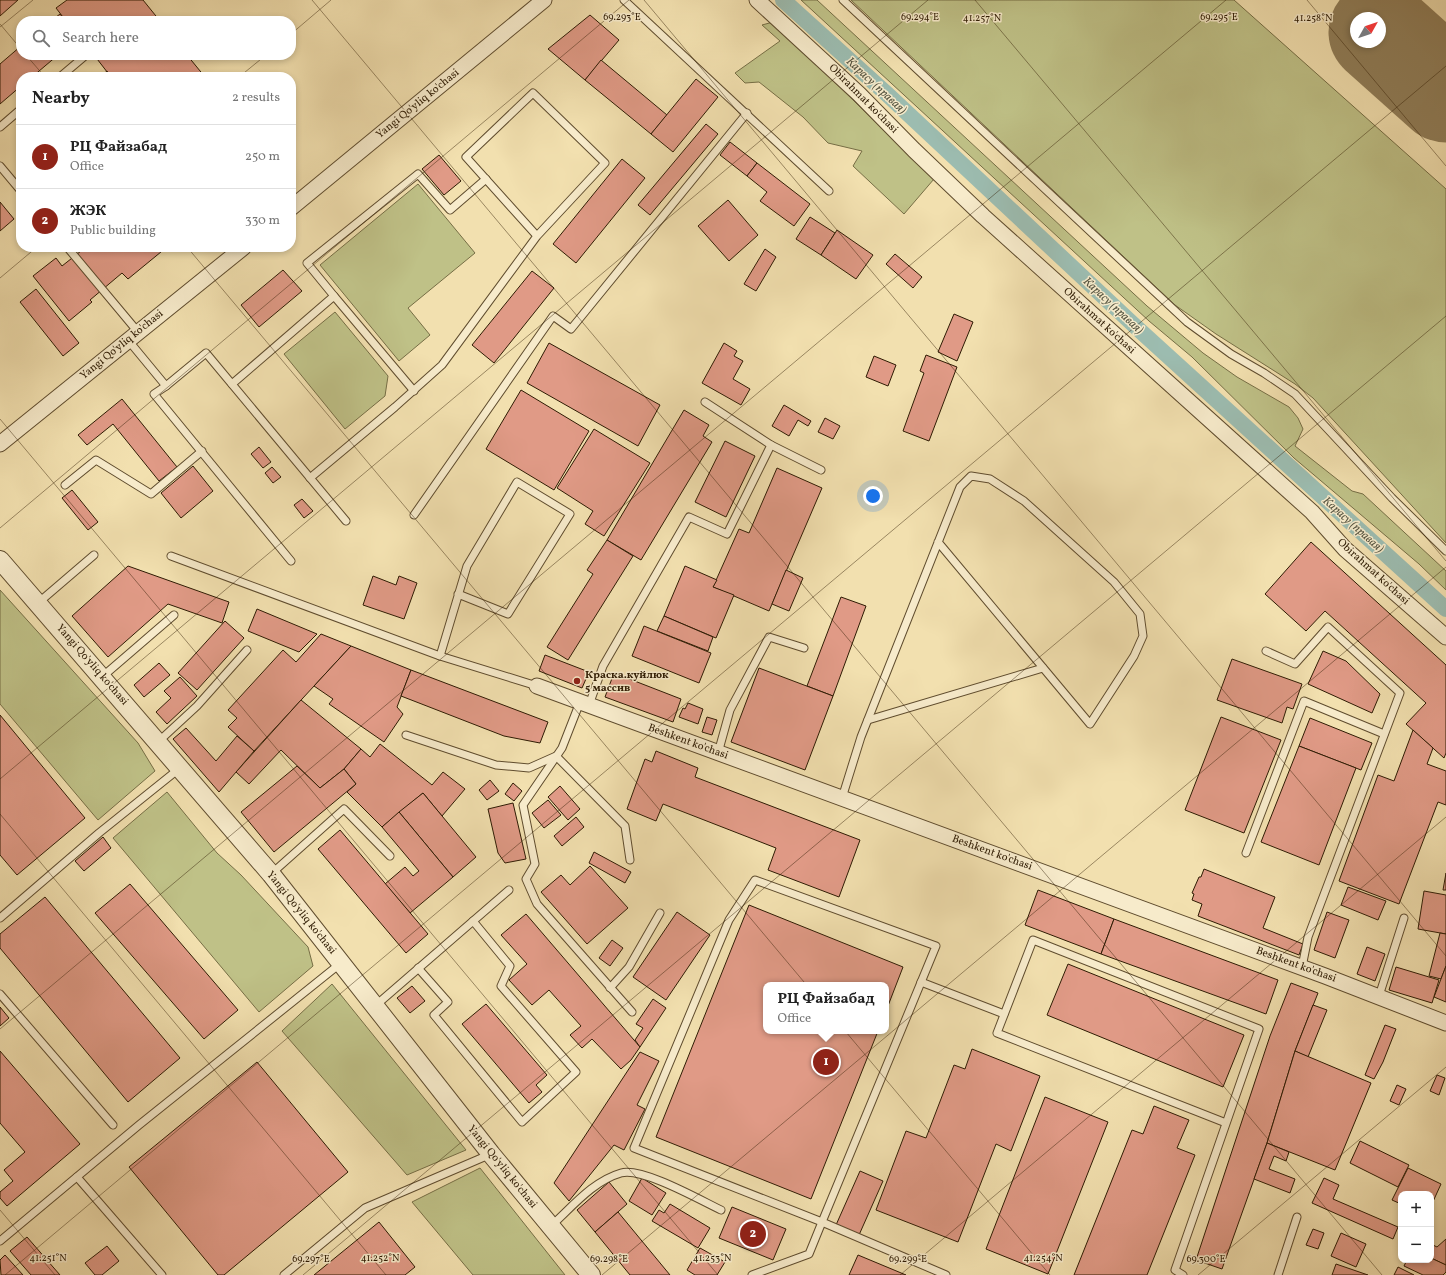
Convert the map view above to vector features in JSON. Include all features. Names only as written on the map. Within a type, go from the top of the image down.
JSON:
[{"type":"street","name":"Yangi Qo'yliq ko'chasi","points":[[296,204],[544,0]]},
{"type":"street","name":"Obirahmat ko'chasi","points":[[757,0],[859,94],[914,150],[983,216],[1312,512],[1345,549],[1446,637]]},
{"type":"street","name":"Yangi Qo'yliq ko'chasi","points":[[0,444],[236,252]]},
{"type":"street","name":"Yangi Qo'yliq ko'chasi","points":[[0,560],[38,602],[271,874],[491,1154],[591,1275]]},
{"type":"street","name":"Beshkent ko'chasi","points":[[537,686],[1302,967],[1446,1023]]},
{"type":"lane","points":[[624,0],[829,191]]},
{"type":"lane","points":[[843,0],[1187,322],[1231,354],[1296,394],[1392,498],[1446,551]]},
{"type":"lane","points":[[66,72],[80,60]]},
{"type":"lane","points":[[310,478],[414,391],[442,365],[537,236],[605,163],[533,93],[466,157],[537,236]]},
{"type":"lane","points":[[0,127],[16,113]]},
{"type":"lane","points":[[414,515],[554,316],[571,328],[747,113]]},
{"type":"lane","points":[[0,166],[16,185]]},
{"type":"lane","points":[[414,391],[307,263],[418,174],[450,210],[486,180]]},
{"type":"lane","points":[[71,252],[133,336],[166,386]]},
{"type":"lane","points":[[232,384],[334,296]]},
{"type":"lane","points":[[291,560],[154,394],[206,353],[346,521]]},
{"type":"lane","points":[[705,402],[770,445],[821,470]]},
{"type":"lane","points":[[632,1012],[537,904],[526,879],[535,864],[523,805],[562,748],[603,666],[689,517],[727,534],[770,445]]},
{"type":"lane","points":[[65,485],[96,460],[151,494],[202,451]]},
{"type":"lane","points":[[842,798],[868,720],[938,542],[960,487],[972,476],[990,479],[1024,501],[1114,582],[1140,614],[1143,636],[1134,656],[1090,724],[938,542]]},
{"type":"lane","points":[[440,656],[458,594],[467,566],[517,482],[570,514],[508,614],[458,594]]},
{"type":"lane","points":[[38,602],[94,555]]},
{"type":"lane","points":[[171,556],[440,656],[537,686]]},
{"type":"lane","points":[[102,677],[174,614]]},
{"type":"lane","points":[[1266,651],[1296,664],[1328,627],[1400,693],[1308,937],[1302,967]]},
{"type":"lane","points":[[718,753],[730,710],[769,637],[804,648]]},
{"type":"lane","points":[[158,742],[197,706],[247,650]]},
{"type":"lane","points":[[868,720],[1043,668]]},
{"type":"lane","points":[[1246,853],[1304,701],[1384,734]]},
{"type":"lane","points":[[406,735],[496,765],[529,768],[556,756]]},
{"type":"lane","points":[[556,756],[626,826],[630,860]]},
{"type":"lane","points":[[0,918],[180,768]]},
{"type":"lane","points":[[271,874],[344,808],[390,856]]},
{"type":"lane","points":[[752,1275],[809,1254],[822,1222],[936,946],[755,880],[729,920],[634,1148],[822,1222],[946,1275]]},
{"type":"lane","points":[[374,1006],[509,890]]},
{"type":"lane","points":[[610,988],[630,967],[660,913]]},
{"type":"lane","points":[[1379,996],[1404,918]]},
{"type":"lane","points":[[418,968],[448,1002],[434,1014],[522,1122],[576,1072],[501,986],[510,966],[473,921]]},
{"type":"lane","points":[[1182,1275],[1175,1270],[1259,1030],[1033,940],[997,1033],[1226,1123]]},
{"type":"lane","points":[[0,1241],[341,962]]},
{"type":"lane","points":[[921,982],[1004,1014]]},
{"type":"lane","points":[[0,994],[113,1125]]},
{"type":"lane","points":[[284,1275],[365,1208],[491,1154]]},
{"type":"lane","points":[[550,1226],[595,1185],[622,1172],[646,1175],[721,1210]]},
{"type":"lane","points":[[77,1177],[162,1275]]},
{"type":"lane","points":[[1278,1275],[1297,1217]]},
{"type":"green space","points":[[801,0],[817,0],[1147,306],[1203,353],[1237,377],[1289,407],[1298,418],[1303,429],[1295,446],[1352,491],[1363,494],[1446,571],[1446,590],[1419,564],[1294,458],[1192,357],[1149,321]]},
{"type":"green space","points":[[851,0],[1234,0],[1446,189],[1446,543],[1313,398],[1295,384],[1216,334],[1175,305]]},
{"type":"green space","points":[[773,22],[934,179],[904,214],[853,166],[862,151],[828,143],[803,117],[759,82],[745,83],[735,73],[780,41],[762,25]]},
{"type":"green space","points":[[418,184],[475,253],[408,308],[430,335],[399,361],[320,265]]},
{"type":"green space","points":[[335,312],[388,376],[385,396],[345,429],[284,354]]},
{"type":"green space","points":[[0,590],[138,743],[155,771],[98,820],[0,704]]},
{"type":"green space","points":[[167,792],[217,853],[241,875],[308,947],[313,966],[259,1012],[113,838]]},
{"type":"green space","points":[[332,984],[466,1150],[407,1175],[282,1031]]},
{"type":"green space","points":[[480,1168],[565,1275],[473,1275],[412,1202]]},
{"type":"building","points":[[0,0],[18,0],[0,16]]},
{"type":"building","points":[[67,0],[143,0],[156,16],[62,16],[56,8]]},
{"type":"building","points":[[590,15],[619,40],[585,80],[548,49]]},
{"type":"building","points":[[16,50],[16,60],[52,60],[38,72],[16,72],[16,90],[0,104],[0,64]]},
{"type":"building","points":[[98,60],[191,60],[201,72],[107,72]]},
{"type":"building","points":[[601,60],[667,115],[651,134],[585,80]]},
{"type":"building","points":[[696,79],[718,97],[673,152],[651,134]]},
{"type":"building","points":[[706,124],[718,134],[650,215],[638,205]]},
{"type":"building","points":[[730,142],[757,163],[747,176],[720,155]]},
{"type":"building","points":[[439,155],[461,181],[444,195],[422,169]]},
{"type":"building","points":[[622,159],[645,178],[576,263],[553,244]]},
{"type":"building","points":[[757,163],[810,204],[794,226],[760,201],[767,192],[747,176]]},
{"type":"building","points":[[728,200],[758,235],[729,261],[698,226]]},
{"type":"building","points":[[0,202],[14,219],[0,231]]},
{"type":"building","points":[[810,217],[835,233],[821,255],[796,239]]},
{"type":"building","points":[[837,230],[873,255],[856,279],[821,255]]},
{"type":"building","points":[[765,249],[776,257],[756,291],[744,284]]},
{"type":"building","points":[[80,252],[161,252],[128,279],[122,273],[90,300],[92,302],[69,321],[33,276],[56,258],[62,266]]},
{"type":"building","points":[[895,254],[922,277],[913,288],[886,264]]},
{"type":"building","points":[[283,270],[302,291],[259,327],[241,305]]},
{"type":"building","points":[[532,271],[554,288],[494,363],[472,345]]},
{"type":"building","points":[[36,289],[79,343],[63,356],[20,302]]},
{"type":"building","points":[[954,314],[973,322],[957,361],[938,352]]},
{"type":"building","points":[[549,343],[660,405],[638,446],[527,383]]},
{"type":"building","points":[[724,343],[737,351],[734,356],[743,361],[733,379],[750,389],[741,405],[702,383]]},
{"type":"building","points":[[926,355],[957,367],[929,441],[903,431],[924,373],[920,371]]},
{"type":"building","points":[[874,356],[896,365],[888,386],[866,377]]},
{"type":"building","points":[[521,390],[589,431],[554,490],[486,449]]},
{"type":"building","points":[[122,399],[177,467],[159,481],[113,424],[87,445],[78,435]]},
{"type":"building","points":[[784,405],[811,421],[808,426],[798,420],[789,436],[772,426]]},
{"type":"building","points":[[684,410],[709,425],[703,436],[712,442],[641,560],[607,540]]},
{"type":"building","points":[[825,418],[840,426],[833,439],[818,432]]},
{"type":"building","points":[[594,429],[650,463],[604,536],[585,524],[593,511],[557,488]]},
{"type":"building","points":[[725,441],[755,456],[726,517],[695,502]]},
{"type":"building","points":[[259,447],[271,462],[263,468],[251,454]]},
{"type":"building","points":[[193,466],[213,491],[181,518],[161,493]]},
{"type":"building","points":[[272,467],[281,477],[273,483],[265,473]]},
{"type":"building","points":[[777,468],[822,488],[769,611],[713,587],[739,529],[749,533]]},
{"type":"building","points":[[72,490],[98,522],[88,530],[62,498]]},
{"type":"building","points":[[302,499],[313,511],[304,518],[294,505]]},
{"type":"building","points":[[607,540],[633,556],[568,660],[547,647],[593,574],[587,570]]},
{"type":"building","points":[[1311,542],[1446,665],[1446,753],[1444,758],[1406,724],[1426,703],[1325,611],[1306,631],[1265,594]]},
{"type":"building","points":[[128,566],[229,602],[222,623],[168,604],[108,657],[72,616]]},
{"type":"building","points":[[685,566],[717,580],[713,587],[734,595],[716,638],[664,616]]},
{"type":"building","points":[[786,570],[803,578],[789,611],[772,604]]},
{"type":"building","points":[[373,576],[396,585],[399,576],[417,583],[404,619],[363,605]]},
{"type":"building","points":[[841,597],[866,606],[833,696],[807,686]]},
{"type":"building","points":[[257,609],[317,634],[299,652],[248,631]]},
{"type":"building","points":[[664,616],[713,637],[708,651],[657,631]]},
{"type":"building","points":[[225,621],[244,638],[197,690],[178,673]]},
{"type":"building","points":[[644,626],[711,653],[699,683],[632,656]]},
{"type":"building","points":[[321,634],[351,646],[254,751],[228,727],[237,718],[228,710],[283,650],[296,662]]},
{"type":"building","points":[[351,646],[411,670],[397,707],[403,714],[384,742],[329,704],[333,699],[314,686]]},
{"type":"building","points":[[1323,651],[1346,661],[1380,694],[1372,713],[1308,684]]},
{"type":"building","points":[[545,655],[589,672],[582,688],[539,671]]},
{"type":"building","points":[[1232,659],[1302,684],[1293,709],[1287,707],[1282,723],[1217,700]]},
{"type":"building","points":[[159,663],[170,675],[144,697],[134,685]]},
{"type":"building","points":[[759,668],[833,696],[805,770],[731,742]]},
{"type":"building","points":[[411,670],[548,722],[540,743],[504,736],[401,696]]},
{"type":"building","points":[[614,673],[681,699],[673,722],[605,697]]},
{"type":"building","points":[[180,677],[197,696],[167,724],[156,712],[171,698],[164,691]]},
{"type":"building","points":[[301,700],[361,749],[344,769],[320,788],[281,750],[249,784],[236,772]]},
{"type":"building","points":[[688,703],[703,709],[698,724],[679,717],[683,708],[685,709]]},
{"type":"building","points":[[0,715],[85,818],[17,875],[0,855]]},
{"type":"building","points":[[707,717],[717,720],[712,735],[702,732]]},
{"type":"building","points":[[1221,717],[1281,740],[1244,833],[1185,810]]},
{"type":"building","points":[[1310,718],[1372,743],[1361,770],[1299,746]]},
{"type":"building","points":[[186,728],[216,761],[237,736],[254,751],[219,792],[173,739]]},
{"type":"building","points":[[1413,730],[1433,748],[1427,764],[1446,771],[1446,805],[1438,802],[1399,904],[1339,881],[1378,775],[1394,781]]},
{"type":"building","points":[[380,744],[432,785],[443,772],[465,789],[442,816],[423,793],[382,827],[347,792],[356,784],[344,769],[361,749],[370,757]]},
{"type":"building","points":[[1299,746],[1356,768],[1319,865],[1261,842]]},
{"type":"building","points":[[656,751],[698,768],[695,777],[860,840],[839,897],[768,870],[776,848],[663,804],[656,821],[627,809],[645,759],[652,762]]},
{"type":"building","points":[[297,766],[320,788],[344,769],[356,784],[274,852],[241,812]]},
{"type":"building","points":[[490,780],[499,791],[487,800],[479,790]]},
{"type":"building","points":[[513,783],[522,791],[514,801],[505,794]]},
{"type":"building","points":[[560,786],[580,809],[568,820],[548,797]]},
{"type":"building","points":[[423,793],[476,857],[453,877],[399,812]]},
{"type":"building","points":[[548,800],[561,815],[544,828],[532,813]]},
{"type":"building","points":[[513,803],[526,859],[505,863],[498,853],[488,809]]},
{"type":"building","points":[[399,812],[453,877],[410,913],[385,884],[405,867],[413,876],[419,871],[382,827]]},
{"type":"building","points":[[576,817],[584,827],[562,846],[554,836]]},
{"type":"building","points":[[340,830],[428,934],[406,953],[318,849]]},
{"type":"building","points":[[103,837],[111,848],[84,871],[75,861]]},
{"type":"building","points":[[594,852],[631,872],[625,883],[589,863]]},
{"type":"building","points":[[590,866],[628,908],[587,944],[541,892],[561,875],[570,885]]},
{"type":"building","points":[[1204,869],[1275,897],[1263,928],[1303,944],[1299,955],[1198,916],[1202,904],[1192,900],[1194,894],[1192,893]]},
{"type":"building","points":[[1446,873],[1446,890],[1443,890]]},
{"type":"building","points":[[130,884],[238,1010],[204,1039],[95,913]]},
{"type":"building","points":[[1348,887],[1386,901],[1378,920],[1341,905]]},
{"type":"building","points":[[1038,890],[1114,919],[1101,954],[1025,925]]},
{"type":"building","points":[[1424,891],[1446,895],[1446,934],[1418,929]]},
{"type":"building","points":[[45,897],[180,1058],[128,1102],[0,948],[0,934]]},
{"type":"building","points":[[749,905],[903,967],[889,1003],[889,982],[763,982],[763,1034],[877,1034],[811,1199],[656,1137]]},
{"type":"building","points":[[677,912],[710,935],[666,1000],[633,977]]},
{"type":"building","points":[[1327,912],[1349,920],[1335,958],[1314,950]]},
{"type":"building","points":[[526,914],[640,1047],[631,1060],[621,1069],[592,1039],[582,1048],[570,1035],[581,1026],[549,990],[532,1005],[509,980],[527,964],[501,935]]},
{"type":"building","points":[[1114,919],[1278,980],[1266,1014],[1101,954]]},
{"type":"building","points":[[1440,933],[1446,934],[1446,966],[1441,979],[1429,976]]},
{"type":"building","points":[[612,940],[623,948],[610,966],[599,958]]},
{"type":"building","points":[[1367,947],[1385,954],[1375,981],[1357,974]]},
{"type":"building","points":[[1068,964],[1244,1035],[1223,1087],[1047,1015]]},
{"type":"building","points":[[1446,966],[1446,1002],[1434,997]]},
{"type":"building","points":[[1396,967],[1439,980],[1432,1003],[1389,990]]},
{"type":"building","points":[[1291,983],[1318,993],[1295,1051],[1267,1143],[1222,1269],[1196,1260],[1270,1036]]},
{"type":"building","points":[[412,986],[425,1001],[410,1013],[397,998]]},
{"type":"building","points":[[653,999],[666,1008],[640,1047],[635,1040],[643,1028],[636,1024]]},
{"type":"building","points":[[486,1004],[547,1075],[536,1085],[542,1092],[529,1103],[462,1024]]},
{"type":"building","points":[[1313,1005],[1327,1010],[1308,1057],[1295,1051]]},
{"type":"building","points":[[0,1007],[9,1018],[0,1026]]},
{"type":"building","points":[[1385,1025],[1396,1029],[1383,1062],[1374,1079],[1365,1075]]},
{"type":"building","points":[[972,1049],[1040,1076],[1011,1151],[996,1144],[958,1242],[876,1210],[906,1131],[926,1138],[954,1065],[965,1069]]},
{"type":"building","points":[[0,1051],[80,1144],[7,1206],[0,1198],[0,1192],[13,1181],[4,1170],[25,1152],[0,1123]]},
{"type":"building","points":[[1295,1051],[1371,1083],[1335,1170],[1267,1143]]},
{"type":"building","points":[[640,1052],[659,1061],[637,1105],[645,1109],[624,1150],[614,1145],[569,1201],[554,1183]]},
{"type":"building","points":[[257,1062],[348,1172],[224,1275],[218,1275],[129,1167]]},
{"type":"building","points":[[1437,1075],[1445,1078],[1439,1095],[1430,1091]]},
{"type":"building","points":[[1397,1085],[1406,1089],[1399,1105],[1390,1101]]},
{"type":"building","points":[[1045,1097],[1108,1122],[1048,1274],[986,1249]]},
{"type":"building","points":[[1154,1106],[1189,1120],[1177,1148],[1195,1155],[1147,1275],[1074,1275],[1132,1130],[1143,1134]]},
{"type":"building","points":[[1360,1141],[1409,1165],[1398,1187],[1350,1163]]},
{"type":"building","points":[[1267,1143],[1289,1152],[1286,1161],[1274,1156],[1269,1169],[1295,1179],[1290,1193],[1254,1179]]},
{"type":"building","points":[[1408,1168],[1441,1184],[1434,1199],[1434,1191],[1398,1191],[1398,1203],[1392,1200]]},
{"type":"building","points":[[860,1171],[883,1181],[859,1235],[836,1225]]},
{"type":"building","points":[[642,1178],[666,1193],[652,1215],[629,1201]]},
{"type":"building","points":[[1324,1178],[1339,1185],[1333,1199],[1398,1227],[1393,1239],[1312,1203]]},
{"type":"building","points":[[609,1182],[627,1204],[595,1232],[577,1210]]},
{"type":"building","points":[[670,1204],[710,1228],[698,1248],[652,1221],[659,1210],[664,1213]]},
{"type":"building","points":[[732,1207],[786,1229],[773,1260],[719,1238]]},
{"type":"building","points":[[618,1212],[670,1275],[630,1275],[595,1232]]},
{"type":"building","points":[[379,1222],[415,1267],[405,1275],[314,1275]]},
{"type":"building","points":[[1313,1229],[1324,1233],[1318,1249],[1306,1245]]},
{"type":"building","points":[[1341,1233],[1366,1244],[1356,1267],[1331,1256]]},
{"type":"building","points":[[27,1237],[60,1275],[31,1275],[10,1251]]},
{"type":"building","points":[[1446,1239],[1446,1265],[1434,1259],[1434,1246],[1437,1247]]},
{"type":"building","points":[[107,1246],[119,1261],[102,1275],[95,1275],[85,1263]]},
{"type":"building","points":[[700,1248],[725,1262],[717,1275],[695,1275],[687,1270]]},
{"type":"building","points":[[5,1255],[23,1275],[1,1275],[0,1260]]},
{"type":"building","points":[[858,1255],[906,1275],[849,1275]]},
{"type":"building","points":[[1434,1259],[1446,1265],[1446,1272],[1443,1275],[1423,1275],[1404,1266],[1406,1263],[1434,1263]]},
{"type":"building","points":[[1336,1264],[1368,1275],[1332,1275]]},
{"type":"building","points":[[1398,1267],[1414,1275],[1394,1275]]},
{"type":"waterway","name":"Карасу (правая)","points":[[783,0],[888,95],[1136,327],[1446,609]]},
{"type":"runway","points":[[1386,37],[1446,91]]},
{"type":"place","name":"Краска.куйлюк 5 массив","points":[[577,681]]},
{"type":"place","name":"РЦ Файзабад","points":[[826,1062]]},
{"type":"place","name":"ЖЭК","points":[[753,1234]]}]
